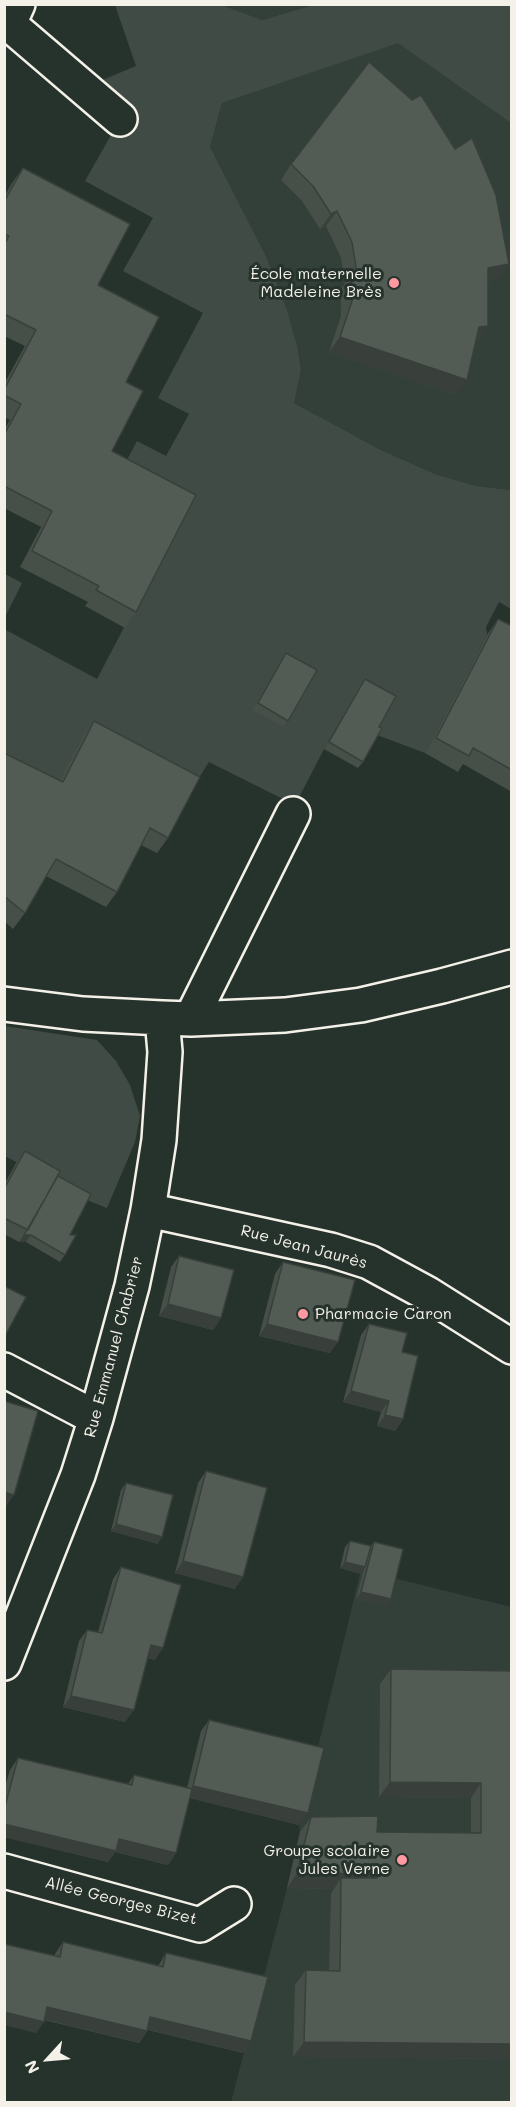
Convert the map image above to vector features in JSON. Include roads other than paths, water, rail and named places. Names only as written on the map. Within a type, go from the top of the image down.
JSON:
[{"type":"street","points":[[18,4],[9,24],[120,119]]},
{"type":"street","points":[[177,1019],[293,814]]},
{"type":"street","points":[[4,1004],[83,1014],[177,1019],[285,1015],[362,1005],[512,967]]},
{"type":"street","name":"Rue Emmanuel Chabrier","points":[[4,1663],[74,1486],[96,1418],[130,1296],[148,1210],[163,1103],[165,1052],[177,1019]]},
{"type":"street","name":"Rue Jean Jaurès","points":[[148,1210],[331,1250],[369,1262],[428,1293],[512,1347]]},
{"type":"street","points":[[4,1370],[96,1418]]},
{"type":"street","name":"Allée Georges Bizet","points":[[4,1871],[200,1925],[234,1904]]},
{"type":"place","name":"École maternelle Madeleine Brès","points":[[394,283]]},
{"type":"place","name":"Pharmacie Caron","points":[[303,1314]]},
{"type":"place","name":"Groupe scolaire Jules Verne","points":[[402,1860]]}]
